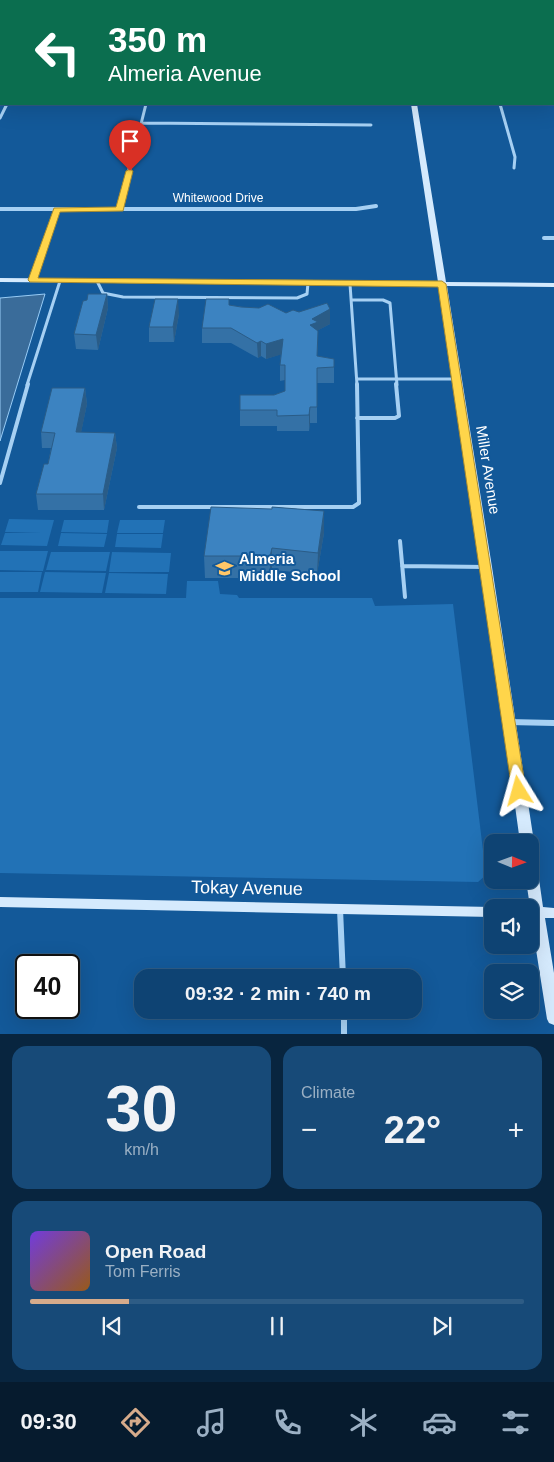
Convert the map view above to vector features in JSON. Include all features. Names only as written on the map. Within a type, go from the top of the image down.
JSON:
[{"type":"street","points":[[0,118],[6,105]]},
{"type":"street","points":[[120,210],[146,105]]},
{"type":"street","name":"Miller Avenue","points":[[414,105],[487,568],[526,834]]},
{"type":"street","points":[[500,105],[515,158],[514,168]]},
{"type":"street","points":[[142,123],[370,126]]},
{"type":"street","name":"Whitewood Drive","points":[[0,209],[356,209],[376,206]]},
{"type":"street","points":[[33,280],[57,210]]},
{"type":"street","points":[[544,238],[554,238]]},
{"type":"street","points":[[0,280],[554,285]]},
{"type":"street","points":[[509,722],[554,723]]},
{"type":"street","name":"Tokay Avenue","points":[[0,902],[484,912]]},
{"type":"street","points":[[340,908],[342,969]]},
{"type":"street","points":[[539,912],[554,913]]},
{"type":"street","points":[[539,943],[554,1019]]},
{"type":"street","points":[[344,1019],[344,1034]]},
{"type":"lane","points":[[0,483],[20,408],[60,280]]},
{"type":"lane","points":[[97,281],[98,289],[101,293],[133,297],[297,298],[307,294],[308,283]]},
{"type":"lane","points":[[139,507],[353,507],[360,503],[357,379],[350,284]]},
{"type":"lane","points":[[352,300],[383,300],[390,303],[399,416],[395,418],[357,418]]},
{"type":"lane","points":[[357,379],[458,379]]},
{"type":"lane","points":[[400,541],[405,597]]},
{"type":"lane","points":[[402,566],[487,568]]},
{"type":"shaded area","points":[[45,294],[0,441],[0,298]]},
{"type":"shaded area","points":[[9,519],[54,520],[47,546],[1,545],[5,533],[41,533],[5,532]]},
{"type":"shaded area","points":[[64,520],[109,520],[107,533],[61,532]]},
{"type":"shaded area","points":[[120,520],[165,520],[163,533],[117,533]]},
{"type":"shaded area","points":[[61,533],[107,534],[104,547],[58,546]]},
{"type":"shaded area","points":[[117,534],[163,534],[161,548],[115,547]]},
{"type":"shaded area","points":[[0,551],[48,551],[43,571],[0,570]]},
{"type":"shaded area","points":[[51,552],[110,552],[106,571],[46,570]]},
{"type":"shaded area","points":[[112,552],[171,553],[169,572],[109,572]]},
{"type":"shaded area","points":[[0,572],[42,572],[38,592],[0,592]]},
{"type":"shaded area","points":[[45,572],[106,573],[102,593],[40,592]]},
{"type":"shaded area","points":[[109,573],[168,574],[166,594],[105,593]]},
{"type":"shaded area","points":[[187,581],[218,581],[220,594],[237,595],[239,598],[372,598],[375,606],[453,604],[484,859],[484,877],[478,882],[0,873],[0,598],[186,598]]},
{"type":"building","points":[[88,294],[107,294],[96,335],[74,334],[83,301],[87,300]]},
{"type":"building","points":[[155,299],[178,299],[173,327],[149,327]]},
{"type":"building","points":[[206,299],[229,299],[229,305],[241,307],[259,308],[268,304],[286,313],[293,310],[299,312],[327,303],[330,309],[312,319],[318,322],[310,325],[318,331],[317,356],[334,359],[334,367],[317,368],[317,407],[310,407],[309,415],[277,416],[277,410],[240,410],[240,395],[274,395],[285,391],[285,365],[280,365],[283,339],[266,344],[261,341],[257,343],[231,328],[202,328]]},
{"type":"building","points":[[52,388],[85,388],[76,432],[115,433],[103,494],[36,494],[44,464],[48,464],[55,433],[41,432]]},
{"type":"building","points":[[211,507],[272,509],[272,507],[324,511],[318,553],[272,548],[270,556],[204,556]]},
{"type":"place","name":"Almeria Middle School","points":[[225,568]]},
{"type":"route","points":[[130,171],[120,210],[57,210],[33,280],[442,284],[487,568],[519,791]]}]
